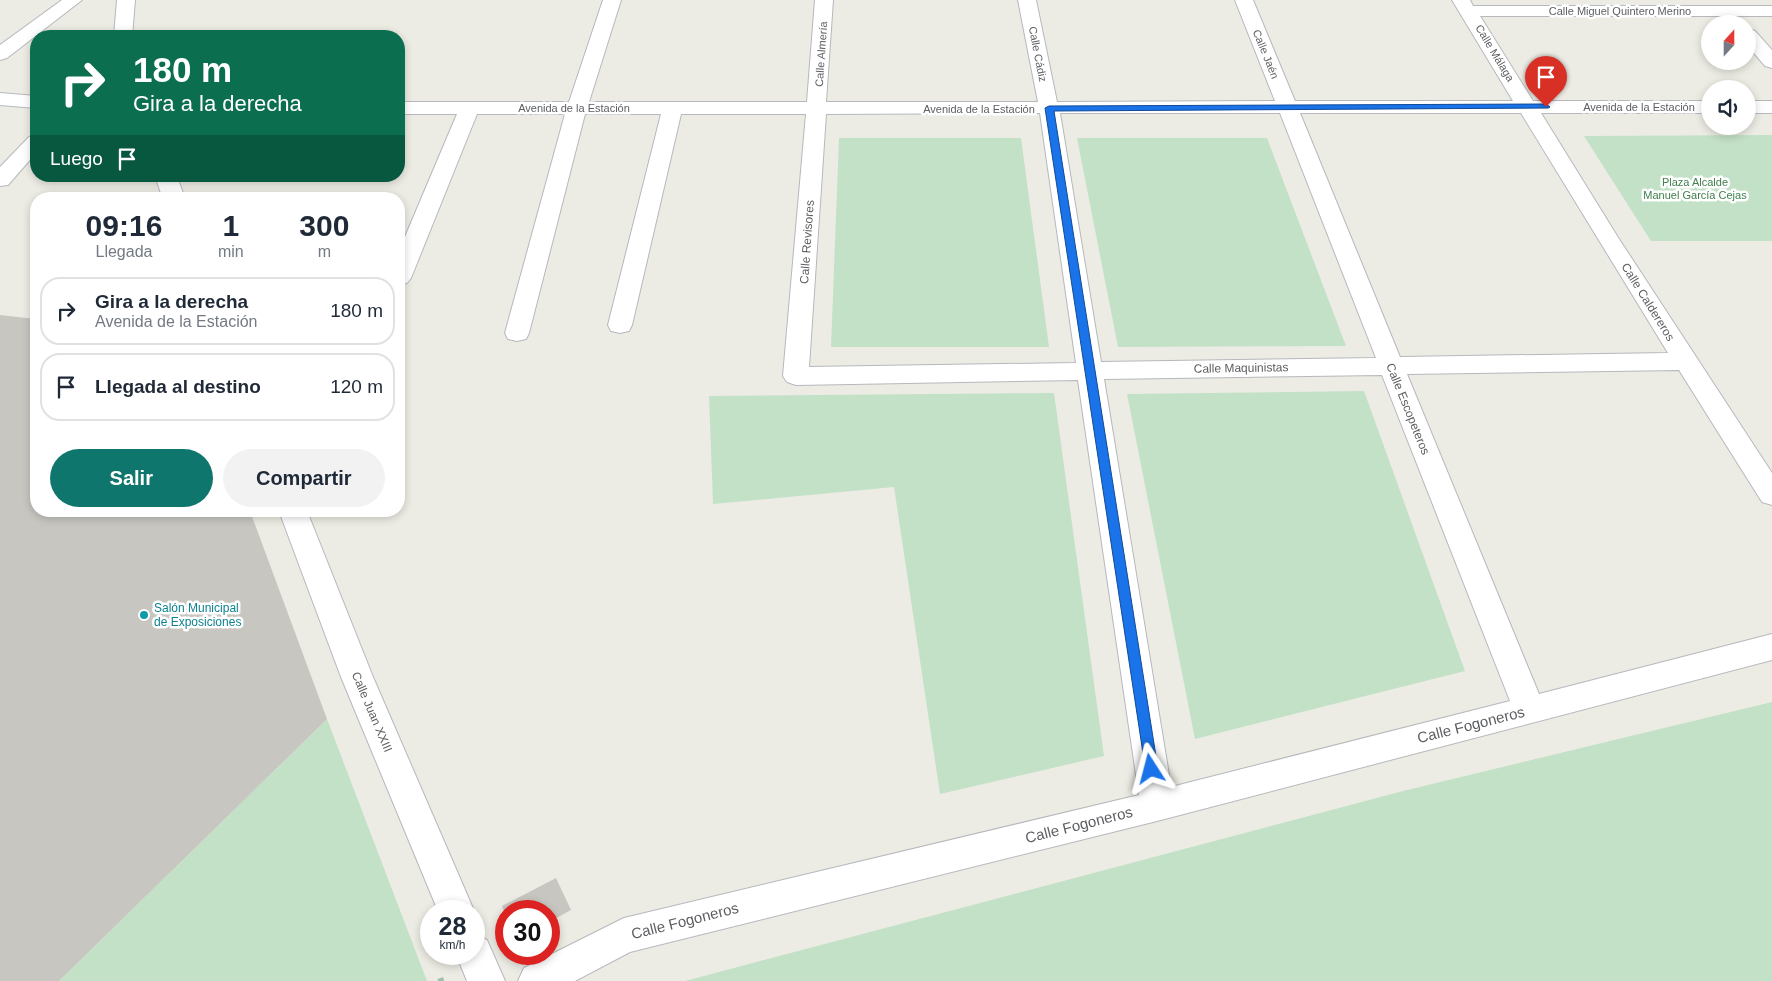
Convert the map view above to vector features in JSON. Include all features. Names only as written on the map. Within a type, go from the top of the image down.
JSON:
[{"type":"street","points":[[32,30],[73,0]]},
{"type":"street","points":[[124,30],[126,0]]},
{"type":"street","points":[[517,333],[577,108],[612,0]]},
{"type":"street","name":"Calle Almería","points":[[817,109],[824,0]]},
{"type":"street","name":"Calle Cádiz","points":[[1027,0],[1049,108],[1157,806]]},
{"type":"street","name":"Calle Jaén","points":[[1244,0],[1288,108]]},
{"type":"street","name":"Calle Miguel Quintero Merino","points":[[1465,6],[1772,11]]},
{"type":"street","name":"Calle Málaga","points":[[1465,6],[1527,107]]},
{"type":"street","points":[[0,54],[30,32]]},
{"type":"street","points":[[1756,44],[1772,62]]},
{"type":"street","points":[[0,99],[30,102]]},
{"type":"street","name":"Calle Caldereros","points":[[1527,107],[1772,495]]},
{"type":"street","name":"Avenida de la Estación","points":[[405,108],[1701,107]]},
{"type":"street","points":[[1756,107],[1772,107]]},
{"type":"street","points":[[405,263],[469,108]]},
{"type":"street","points":[[620,325],[672,108]]},
{"type":"street","name":"Calle Escopeteros","points":[[1288,108],[1530,710]]},
{"type":"street","name":"Calle Revisores","points":[[796,376],[817,109]]},
{"type":"street","points":[[0,116],[30,118]]},
{"type":"street","points":[[0,180],[30,148]]},
{"type":"street","name":"Calle Maquinistas","points":[[796,376],[1686,360]]},
{"type":"street","name":"Calle Juan XXIII","points":[[295,517],[357,677],[451,900]]},
{"type":"street","name":"Calle Fogoneros","points":[[537,981],[624,936],[1157,806],[1772,648]]},
{"type":"street","points":[[479,965],[486,981]]},
{"type":"green space","name":"Plaza Alcalde Manuel García Cejas","points":[[1772,135],[1772,241],[1651,241],[1584,136]]},
{"type":"green space","points":[[839,138],[1021,138],[1049,347],[831,347]]},
{"type":"green space","points":[[1077,138],[1267,138],[1346,346],[1118,347]]},
{"type":"green space","points":[[1364,391],[1465,671],[1195,739],[1127,394]]},
{"type":"green space","points":[[1054,393],[1104,756],[940,794],[894,487],[713,504],[709,396]]},
{"type":"green space","points":[[1772,702],[1772,981],[685,981],[1403,791]]},
{"type":"green space","points":[[327,719],[427,981],[59,981]]},
{"type":"building","name":"Salón Municipal de Exposiciones","points":[[0,315],[30,318],[30,517],[252,517],[327,719],[59,981],[0,981]]},
{"type":"building","points":[[556,878],[571,910],[560,916],[560,900],[514,900]]},
{"type":"place","name":"Salón Municipal de Exposiciones","points":[[144,615]]},
{"type":"route","points":[[1151,769],[1049,108],[1546,107]]}]
